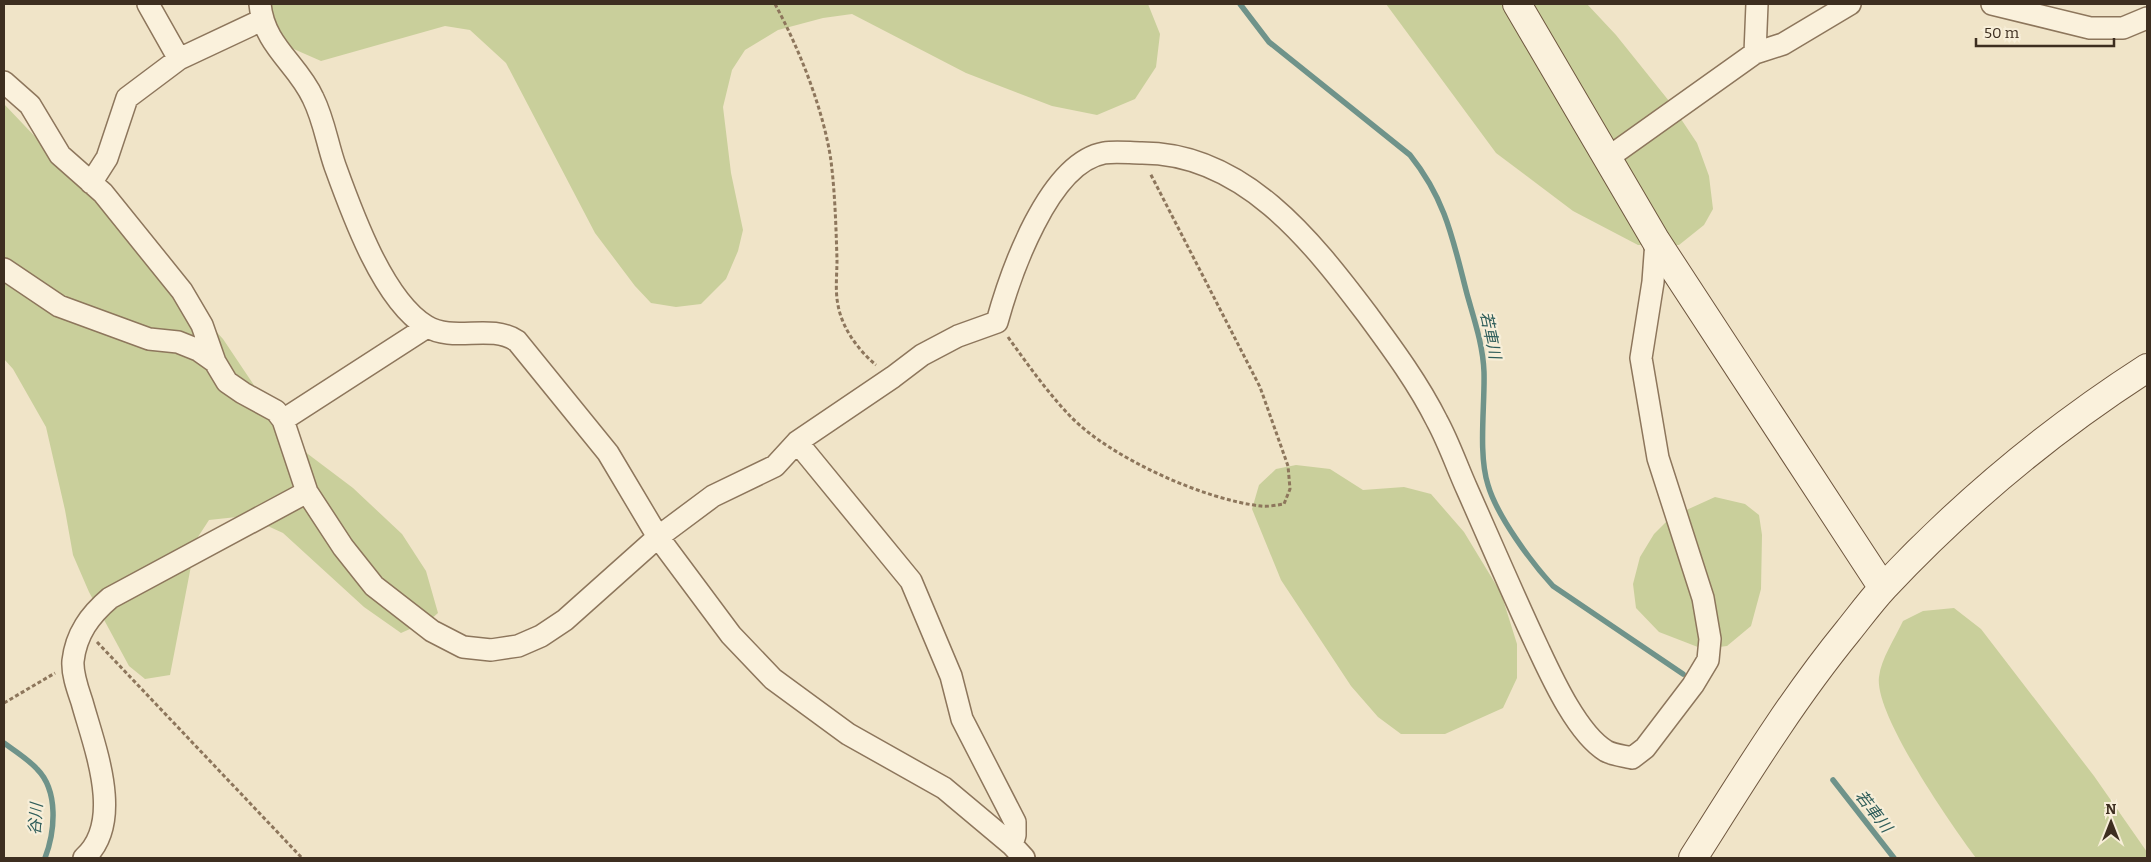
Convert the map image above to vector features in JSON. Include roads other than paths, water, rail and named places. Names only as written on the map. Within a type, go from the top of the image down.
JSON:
[{"type":"street","points":[[148,4],[180,59]]},
{"type":"street","points":[[1517,4],[1609,157],[1656,241],[1883,588]]},
{"type":"street","points":[[1755,53],[1758,4]]},
{"type":"street","points":[[1609,157],[1755,53],[1783,44],[1850,4]]},
{"type":"street","points":[[1992,4],[2090,28],[2123,28],[2147,18]]},
{"type":"street","points":[[91,183],[107,158],[127,98],[180,59],[261,12],[277,49],[308,88],[321,114],[335,165],[377,267],[405,309],[427,326],[454,334],[506,334],[517,341],[608,453],[658,537],[731,635],[774,679],[848,734],[944,788],[1018,852]]},
{"type":"street","points":[[4,82],[30,105],[60,155],[102,192],[182,291],[202,325],[215,362],[227,382],[276,411],[283,420],[307,492],[343,547],[374,586],[432,631],[463,647],[491,650],[518,646],[541,636],[565,620],[658,537],[713,496],[774,466],[797,442],[892,377],[922,354],[958,336],[997,322],[1009,280],[1023,245],[1048,199],[1078,166],[1103,153],[1163,153],[1198,161],[1228,175],[1273,206],[1310,242],[1400,358],[1437,420],[1521,614],[1554,682],[1581,727],[1607,752],[1632,758],[1645,748],[1693,685],[1708,660],[1710,639],[1703,598],[1658,458],[1641,358],[1653,282],[1656,241]]},
{"type":"street","points":[[4,269],[59,306],[149,339],[178,342],[198,350],[215,362]]},
{"type":"street","points":[[283,420],[427,326]]},
{"type":"street","points":[[1693,858],[1767,741],[1824,661],[1883,588],[1989,486],[2112,391],[2147,368]]},
{"type":"street","points":[[797,442],[910,581],[951,676],[962,719],[1016,822],[1018,852]]},
{"type":"street","points":[[84,858],[98,839],[103,823],[104,792],[100,768],[73,664],[76,645],[83,627],[96,610],[110,598],[307,492]]},
{"type":"waterway","name":"若車川","points":[[1240,4],[1269,42],[1410,155],[1432,188],[1447,221],[1482,352],[1484,372],[1483,459],[1485,473],[1492,497],[1516,538],[1553,586],[1683,674]]},
{"type":"waterway","name":"谷川","points":[[4,743],[37,769],[49,789],[52,800],[53,824],[45,858]]},
{"type":"waterway","name":"若車川","points":[[1833,780],[1894,858]]}]
